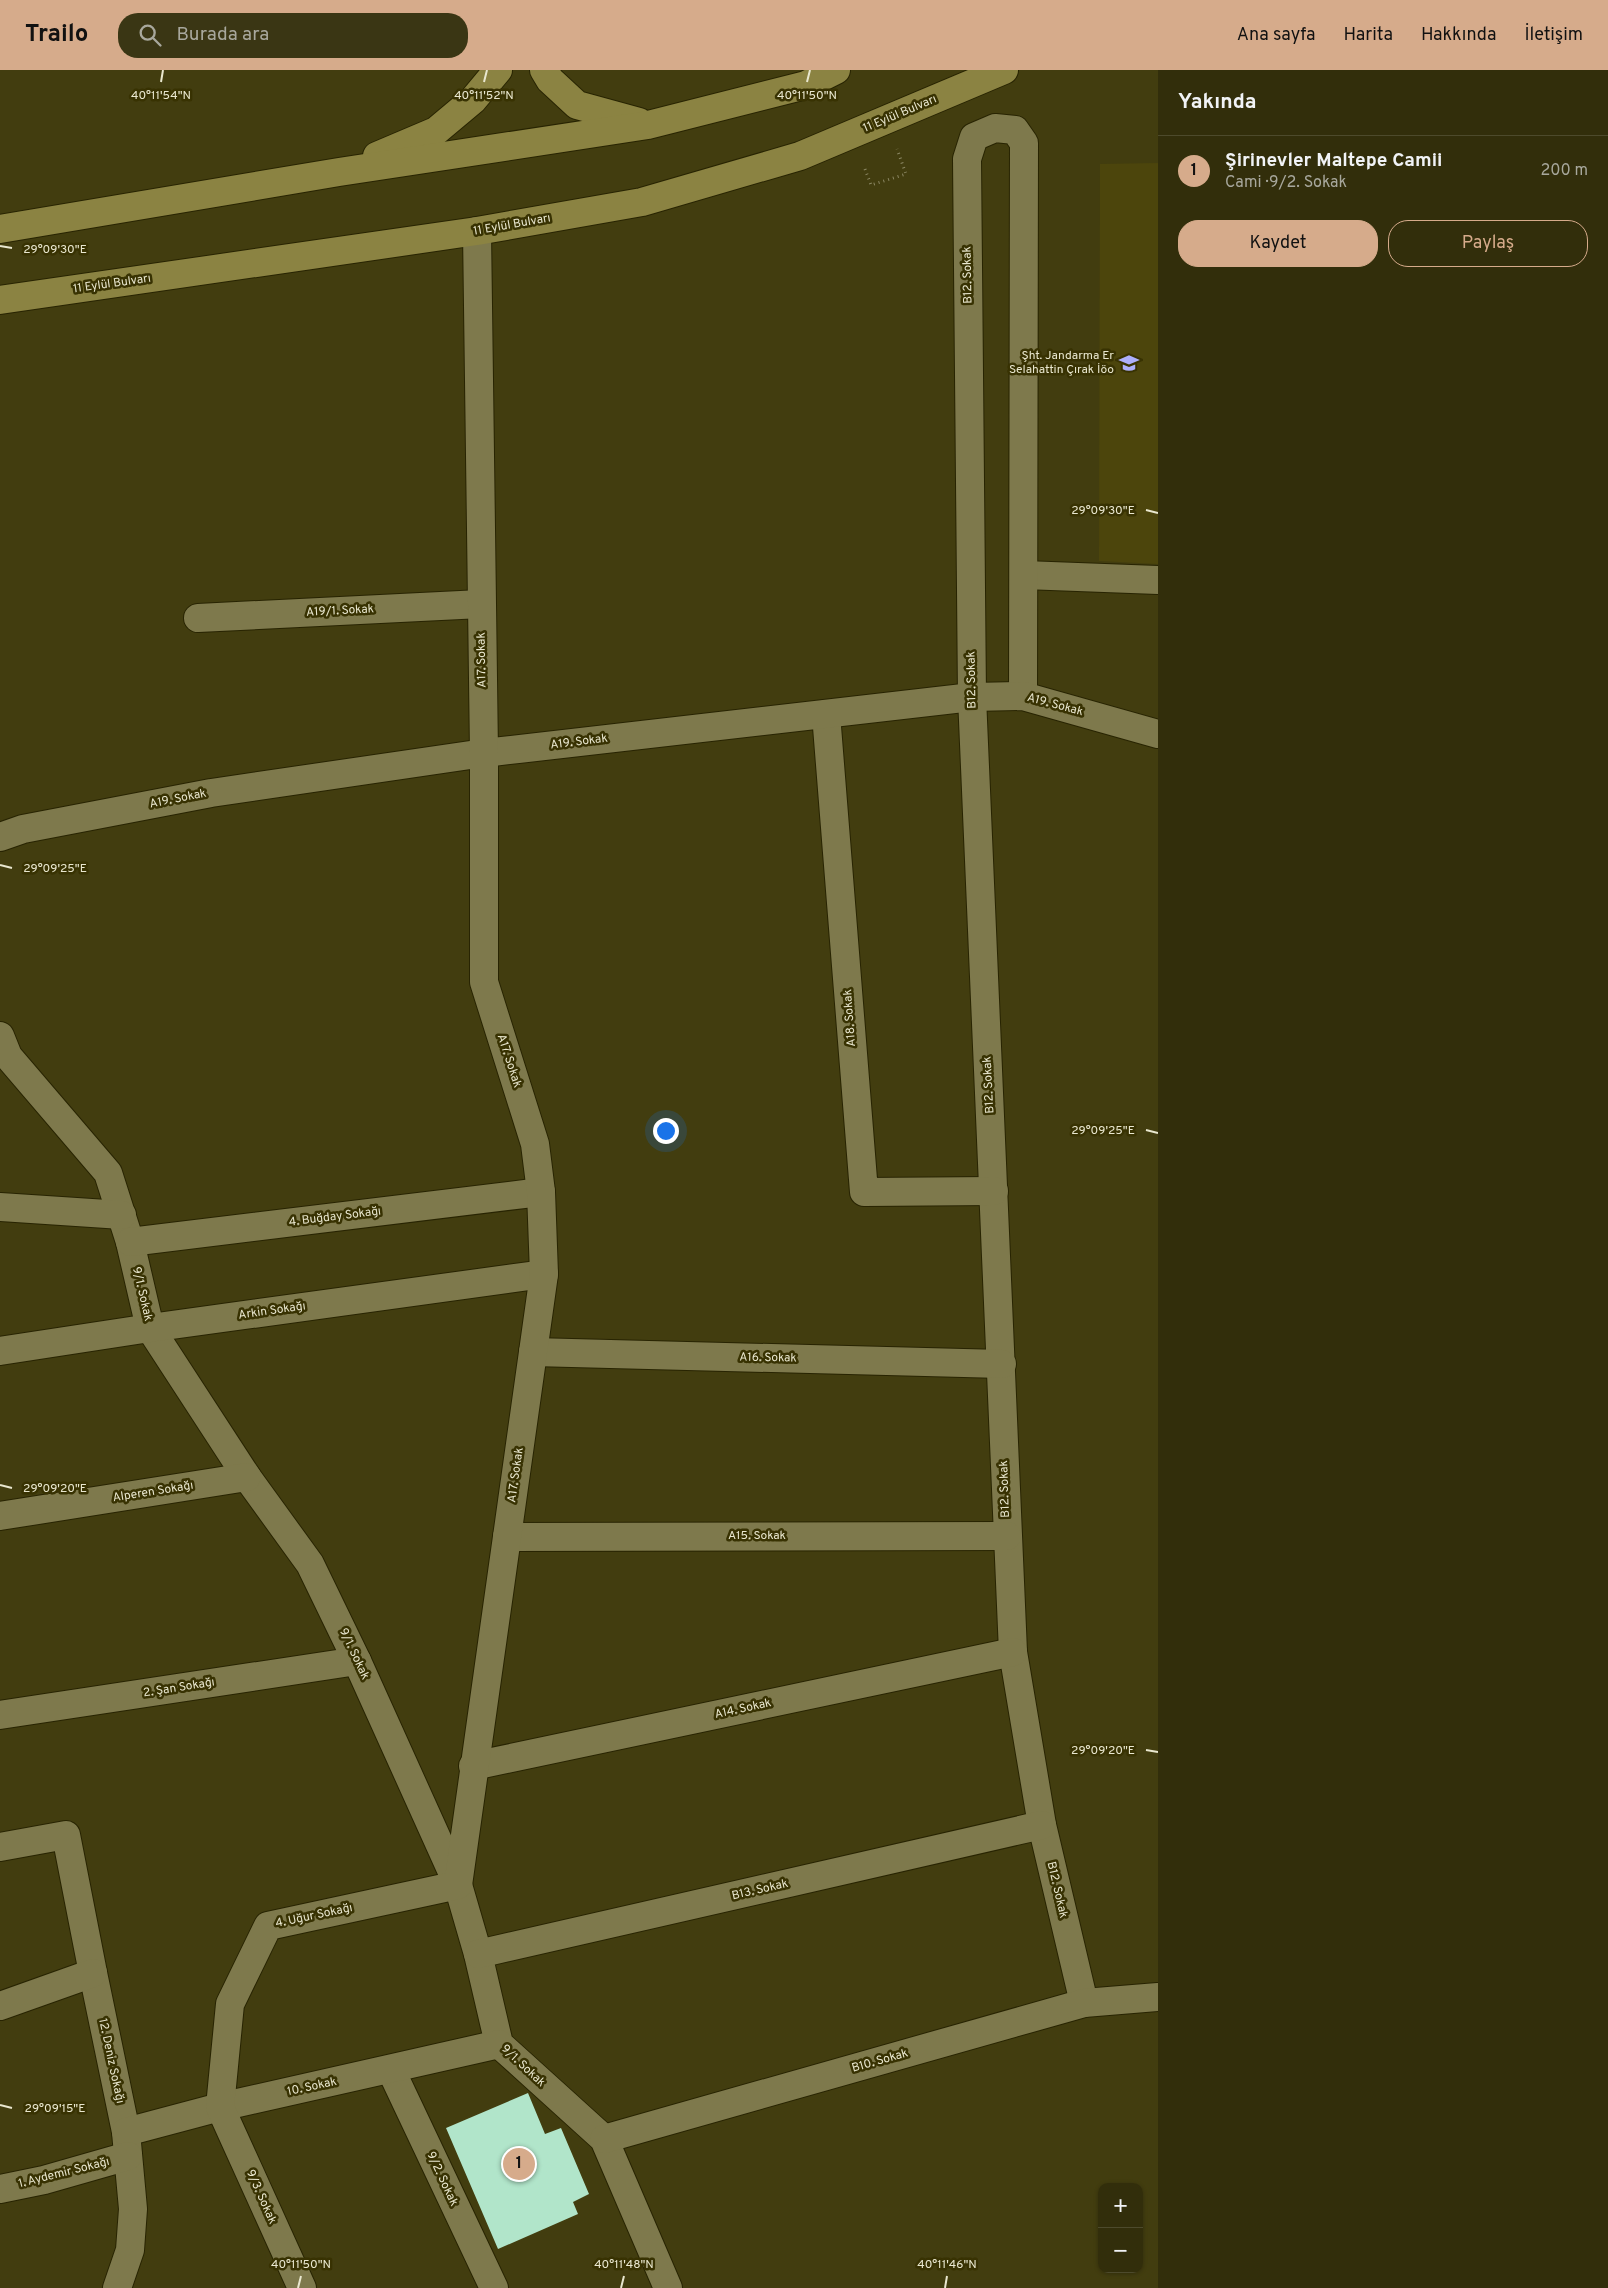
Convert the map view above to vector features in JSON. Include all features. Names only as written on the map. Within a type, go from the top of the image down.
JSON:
[{"type":"main road","points":[[339,172],[436,131],[473,100],[498,70]]},
{"type":"main road","points":[[544,70],[550,80],[578,105],[648,125]]},
{"type":"main road","points":[[0,230],[339,172],[648,125],[806,85],[836,70]]},
{"type":"main road","name":"11 Eylül Bulvarı","points":[[0,300],[477,231],[642,202],[800,156],[1004,70]]},
{"type":"street","name":"B12. Sokak","points":[[1024,575],[1024,144],[1015,130],[995,128],[974,137],[967,159],[972,697],[1002,1364],[1007,1536],[1013,1652],[1042,1825],[1084,2003]]},
{"type":"street","name":"A17. Sokak","points":[[458,1885],[544,1274],[541,1192],[536,1144],[484,982],[484,753],[477,231]]},
{"type":"street","points":[[1023,696],[1024,575],[1158,580]]},
{"type":"street","name":"A19/1. Sokak","points":[[198,618],[482,604]]},
{"type":"street","name":"A19. Sokak","points":[[0,837],[24,828],[211,793],[484,753],[972,697],[1023,696],[1158,734]]},
{"type":"street","name":"A18. Sokak","points":[[826,714],[864,1192],[994,1191]]},
{"type":"street","name":"9/1. Sokak","points":[[3,1051],[108,1173],[130,1242],[150,1328],[247,1477],[310,1564],[357,1661],[458,1885],[478,1954],[499,2044],[604,2139],[668,2288]]},
{"type":"street","name":"4. Buğday Sokağı","points":[[130,1242],[541,1192]]},
{"type":"street","points":[[0,1207],[122,1215]]},
{"type":"street","name":"Arkin Sokağı","points":[[0,1350],[544,1274]]},
{"type":"street","name":"A16. Sokak","points":[[534,1352],[1002,1364]]},
{"type":"street","name":"Alperen Sokağı","points":[[0,1516],[247,1477]]},
{"type":"street","name":"A15. Sokak","points":[[507,1537],[1007,1536]]},
{"type":"street","name":"A14. Sokak","points":[[474,1766],[1013,1652]]},
{"type":"street","name":"2. Şan Sokağı","points":[[0,1715],[357,1661]]},
{"type":"street","name":"B13. Sokak","points":[[478,1954],[1042,1825]]},
{"type":"street","name":"12. Deniz Sokağı","points":[[0,1847],[66,1835],[127,2144],[133,2209],[130,2250],[117,2288]]},
{"type":"street","name":"4. Uğur Sokağı","points":[[220,2107],[230,2004],[268,1926],[458,1885]]},
{"type":"street","points":[[0,2006],[93,1973]]},
{"type":"street","name":"B10. Sokak","points":[[604,2139],[1084,2003],[1158,1997]]},
{"type":"street","name":"10. Sokak","points":[[127,2144],[220,2107],[391,2070],[499,2044]]},
{"type":"street","name":"9/2. Sokak","points":[[391,2070],[494,2288]]},
{"type":"street","name":"9/3. Sokak","points":[[220,2107],[302,2288]]},
{"type":"street","name":"1. Aydemir Sokağı","points":[[0,2188],[44,2180],[127,2144]]},
{"type":"path","points":[[865,169],[871,185],[906,174]]},
{"type":"shaded area","name":"Şht. Jandarma Er Selahattin Çırak İöo","points":[[1158,163],[1158,564],[1099,561],[1100,164]]},
{"type":"building","points":[[528,2093],[545,2134],[561,2128],[589,2194],[573,2202],[578,2214],[498,2249],[446,2128]]},
{"type":"place","name":"Şht. Jandarma Er Selahattin Çırak İöo","points":[[1129,363]]},
{"type":"place","name":"Şirinevler Maltepe Camii","points":[[519,2164]]}]
